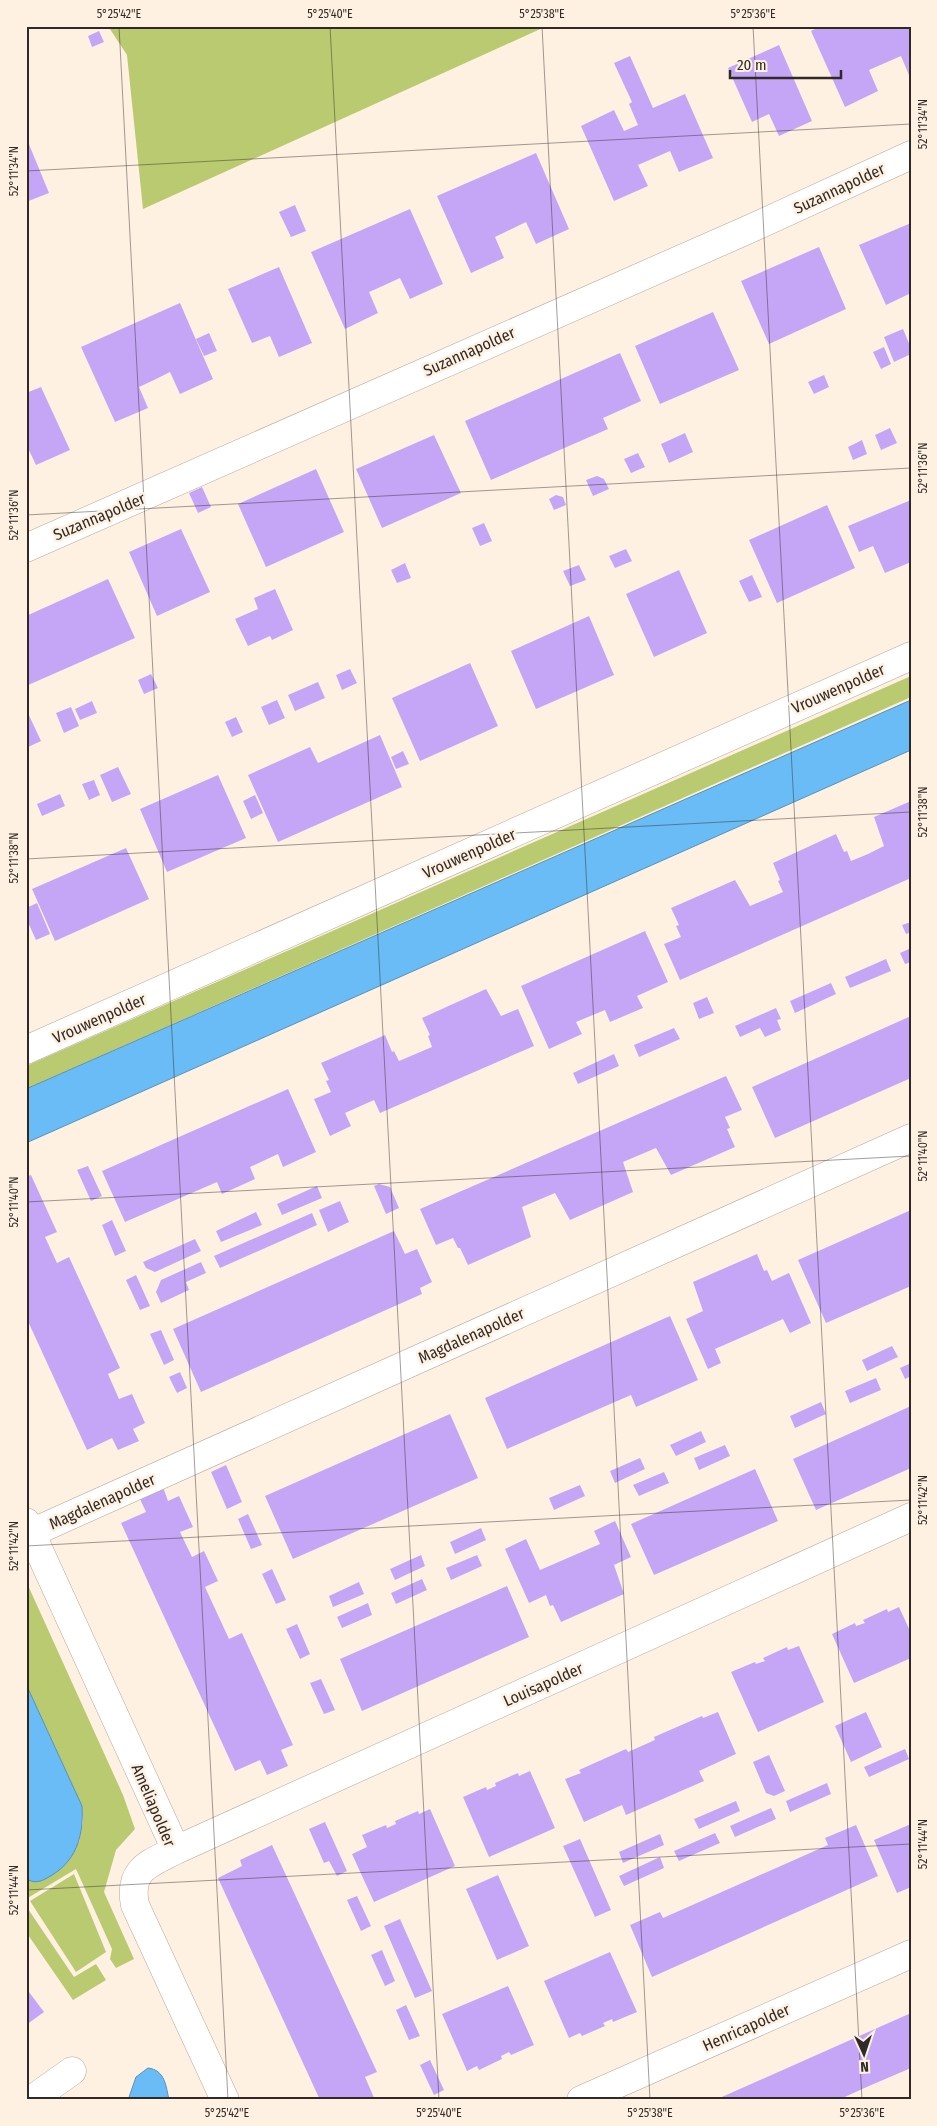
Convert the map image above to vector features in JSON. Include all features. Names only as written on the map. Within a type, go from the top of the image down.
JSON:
[{"type":"street","name":"Suzannapolder","points":[[26,548],[754,227],[911,155]]},
{"type":"street","name":"Vrouwenpolder","points":[[26,1050],[911,656]]},
{"type":"street","name":"Magdalenapolder","points":[[29,1527],[911,1138]]},
{"type":"street","name":"Louisapolder","points":[[176,1850],[911,1518]]},
{"type":"street","name":"Ameliapolder","points":[[29,1527],[176,1850],[147,1864],[139,1871],[133,1892],[135,1905],[225,2100]]},
{"type":"street","name":"Henricapolder","points":[[581,2100],[911,1954]]},
{"type":"street","points":[[31,2100],[72,2071]]},
{"type":"green space","points":[[108,26],[547,26],[143,209],[127,55]]},
{"type":"green space","points":[[911,676],[911,697],[26,1089],[26,1066]]},
{"type":"green space","points":[[26,1581],[123,1795],[135,1829],[116,1850],[104,1892],[134,1959],[116,1968],[110,1959],[112,1949],[76,1869],[26,1899],[26,1878],[29,1880],[79,1842],[83,1821],[82,1806],[26,1684]]},
{"type":"green space","points":[[74,1874],[106,1952],[76,1972],[30,1901]]},
{"type":"green space","points":[[26,1906],[74,1977],[96,1964],[106,1980],[73,2000],[26,1932]]},
{"type":"water","points":[[911,700],[911,750],[26,1143],[26,1089]]},
{"type":"water","points":[[26,1684],[82,1806],[79,1838],[71,1857],[57,1872],[36,1882],[26,1878]]},
{"type":"water","points":[[148,2068],[154,2069],[161,2075],[166,2084],[169,2100],[128,2100],[136,2077]]},
{"type":"building","points":[[821,26],[870,26],[871,29],[878,26],[911,26],[911,80],[901,56],[869,70],[878,91],[845,107],[811,31]]},
{"type":"building","points":[[99,31],[104,42],[92,47],[88,36]]},
{"type":"building","points":[[779,45],[812,121],[779,136],[769,114],[752,122],[728,68]]},
{"type":"building","points":[[630,56],[653,108],[685,94],[713,158],[679,172],[670,151],[638,165],[648,186],[614,201],[581,126],[614,110],[624,131],[638,125],[629,104],[632,102],[614,63]]},
{"type":"building","points":[[26,137],[49,193],[26,202]]},
{"type":"building","points":[[536,153],[569,229],[536,244],[526,222],[495,237],[504,258],[471,273],[437,196]]},
{"type":"building","points":[[295,205],[306,231],[291,237],[279,212]]},
{"type":"building","points":[[410,209],[443,284],[410,299],[400,278],[369,292],[378,313],[345,329],[311,252]]},
{"type":"building","points":[[911,223],[911,293],[886,305],[859,245]]},
{"type":"building","points":[[819,247],[846,309],[769,344],[741,281]]},
{"type":"building","points":[[279,267],[312,343],[279,357],[270,336],[252,343],[228,289]]},
{"type":"building","points":[[180,303],[213,379],[180,394],[170,372],[139,387],[148,408],[115,422],[81,347]]},
{"type":"building","points":[[713,312],[739,370],[660,404],[635,346]]},
{"type":"building","points":[[903,329],[911,348],[911,354],[894,362],[884,337]]},
{"type":"building","points":[[209,333],[217,351],[204,356],[196,339]]},
{"type":"building","points":[[884,347],[891,364],[881,369],[873,352]]},
{"type":"building","points":[[620,353],[641,401],[603,418],[608,429],[491,480],[465,421]]},
{"type":"building","points":[[824,375],[829,387],[814,394],[808,382]]},
{"type":"building","points":[[41,387],[70,450],[36,465],[26,444],[26,393]]},
{"type":"building","points":[[890,428],[897,443],[881,450],[875,435]]},
{"type":"building","points":[[685,433],[693,452],[669,463],[661,444]]},
{"type":"building","points":[[434,435],[461,493],[382,528],[356,469]]},
{"type":"building","points":[[862,440],[867,454],[853,460],[848,447]]},
{"type":"building","points":[[638,453],[645,467],[631,473],[624,459]]},
{"type":"building","points":[[316,469],[344,532],[266,567],[238,504]]},
{"type":"building","points":[[597,476],[604,479],[609,489],[593,496],[586,480]]},
{"type":"building","points":[[202,487],[211,507],[198,513],[189,493]]},
{"type":"building","points":[[556,495],[563,497],[566,505],[554,510],[549,499]]},
{"type":"building","points":[[911,500],[911,562],[885,573],[873,546],[859,552],[848,526]]},
{"type":"building","points":[[827,505],[855,568],[777,603],[749,540]]},
{"type":"building","points":[[484,523],[492,541],[480,546],[472,528]]},
{"type":"building","points":[[181,529],[210,592],[157,616],[129,552]]},
{"type":"building","points":[[626,549],[632,561],[615,568],[609,556]]},
{"type":"building","points":[[405,563],[411,578],[397,583],[391,570]]},
{"type":"building","points":[[579,565],[586,580],[570,586],[563,571]]},
{"type":"building","points":[[679,570],[707,633],[654,657],[626,594]]},
{"type":"building","points":[[752,575],[762,597],[749,602],[739,581]]},
{"type":"building","points":[[108,579],[135,638],[26,686],[26,616]]},
{"type":"building","points":[[275,589],[293,630],[272,640],[270,636],[248,646],[235,619],[258,609],[254,598]]},
{"type":"building","points":[[589,616],[614,675],[536,709],[511,651]]},
{"type":"building","points":[[470,663],[498,726],[420,761],[392,698]]},
{"type":"building","points":[[350,669],[357,683],[342,690],[336,675]]},
{"type":"building","points":[[151,674],[158,688],[144,694],[138,680]]},
{"type":"building","points":[[318,682],[325,698],[295,711],[288,695]]},
{"type":"building","points":[[277,700],[285,718],[269,725],[261,707]]},
{"type":"building","points":[[92,701],[97,713],[80,720],[75,709]]},
{"type":"building","points":[[71,707],[79,726],[64,733],[56,713]]},
{"type":"building","points":[[26,709],[41,741],[26,748]]},
{"type":"building","points":[[236,717],[243,732],[232,737],[225,722]]},
{"type":"building","points":[[380,735],[402,787],[278,842],[248,775],[310,747],[318,763]]},
{"type":"building","points":[[403,751],[409,764],[396,769],[391,757]]},
{"type":"building","points":[[118,767],[131,794],[112,802],[100,775]]},
{"type":"building","points":[[218,775],[246,838],[167,872],[140,809]]},
{"type":"building","points":[[94,780],[100,795],[89,800],[82,784]]},
{"type":"building","points":[[60,794],[65,806],[42,816],[37,804]]},
{"type":"building","points":[[255,795],[263,813],[251,819],[243,801]]},
{"type":"building","points":[[911,801],[911,878],[680,980],[664,944],[681,937],[676,926],[679,925],[671,908],[735,880],[750,906],[783,892],[773,863],[836,834],[844,852],[847,851],[851,861],[868,854],[884,846],[874,817]]},
{"type":"building","points":[[126,848],[149,899],[55,941],[32,889]]},
{"type":"building","points":[[37,903],[50,934],[36,940],[26,918],[26,908]]},
{"type":"building","points":[[911,922],[911,932],[906,934],[902,925]]},
{"type":"building","points":[[645,931],[668,982],[637,996],[643,1008],[610,1022],[605,1010],[576,1022],[582,1034],[549,1049],[521,986]]},
{"type":"building","points":[[911,948],[911,962],[905,964],[900,953]]},
{"type":"building","points":[[886,959],[891,971],[850,988],[845,977]]},
{"type":"building","points":[[831,983],[836,994],[795,1013],[790,1001]]},
{"type":"building","points":[[486,989],[501,1016],[518,1009],[534,1046],[380,1113],[374,1100],[345,1113],[351,1126],[330,1136],[314,1099],[331,1092],[326,1081],[329,1080],[321,1063],[385,1035],[392,1052],[394,1051],[399,1061],[432,1047],[428,1036],[430,1035],[422,1018]]},
{"type":"building","points":[[707,997],[714,1013],[699,1019],[693,1003]]},
{"type":"building","points":[[776,1008],[781,1019],[777,1020],[781,1030],[765,1037],[760,1028],[740,1037],[735,1026]]},
{"type":"building","points":[[911,1016],[911,1078],[775,1138],[752,1087]]},
{"type":"building","points":[[674,1028],[680,1039],[639,1057],[634,1045]]},
{"type":"building","points":[[614,1054],[619,1066],[578,1084],[573,1073]]},
{"type":"building","points":[[726,1076],[742,1110],[725,1117],[730,1128],[727,1129],[735,1147],[671,1175],[656,1148],[623,1162],[633,1192],[570,1220],[555,1193],[522,1207],[531,1237],[468,1265],[453,1238],[436,1245],[420,1209]]},
{"type":"building","points":[[288,1089],[316,1152],[283,1167],[278,1154],[250,1167],[255,1179],[222,1194],[217,1182],[125,1222],[102,1171]]},
{"type":"building","points":[[88,1166],[102,1196],[91,1201],[77,1170]]},
{"type":"building","points":[[31,1175],[57,1232],[45,1237],[57,1263],[69,1257],[120,1368],[108,1374],[119,1399],[132,1394],[145,1423],[133,1429],[139,1441],[118,1450],[112,1438],[87,1450],[26,1317],[26,1177]]},
{"type":"building","points":[[379,1184],[390,1187],[399,1208],[386,1214],[374,1186]]},
{"type":"building","points":[[317,1186],[322,1198],[282,1215],[277,1204]]},
{"type":"building","points":[[340,1201],[349,1222],[328,1232],[319,1210]]},
{"type":"building","points":[[911,1210],[911,1286],[826,1323],[798,1260]]},
{"type":"building","points":[[256,1212],[262,1225],[221,1242],[216,1231]]},
{"type":"building","points":[[312,1213],[317,1225],[220,1268],[214,1256]]},
{"type":"building","points":[[112,1220],[126,1251],[115,1256],[102,1225]]},
{"type":"building","points":[[394,1231],[405,1254],[417,1249],[432,1282],[420,1288],[422,1294],[201,1392],[173,1329]]},
{"type":"building","points":[[195,1239],[201,1251],[155,1272],[146,1268],[143,1262]]},
{"type":"building","points":[[757,1254],[764,1271],[767,1270],[772,1281],[789,1273],[811,1323],[790,1333],[783,1319],[715,1349],[721,1363],[708,1369],[686,1319],[703,1311],[693,1282]]},
{"type":"building","points":[[201,1262],[206,1273],[186,1282],[189,1290],[161,1303],[156,1292],[161,1280]]},
{"type":"building","points":[[136,1275],[150,1306],[140,1310],[126,1280]]},
{"type":"building","points":[[670,1316],[698,1380],[636,1407],[631,1395],[507,1449],[485,1398]]},
{"type":"building","points":[[161,1330],[174,1360],[164,1365],[150,1334]]},
{"type":"building","points":[[892,1346],[898,1357],[867,1371],[862,1360]]},
{"type":"building","points":[[911,1363],[911,1376],[905,1379],[900,1368]]},
{"type":"building","points":[[180,1372],[187,1388],[177,1393],[169,1377]]},
{"type":"building","points":[[876,1378],[881,1390],[850,1403],[845,1391]]},
{"type":"building","points":[[821,1402],[826,1414],[795,1428],[790,1416]]},
{"type":"building","points":[[911,1406],[911,1468],[816,1510],[793,1459]]},
{"type":"building","points":[[450,1414],[478,1478],[293,1559],[265,1496]]},
{"type":"building","points":[[701,1431],[706,1442],[676,1456],[670,1445]]},
{"type":"building","points":[[725,1445],[730,1456],[699,1470],[694,1458]]},
{"type":"building","points":[[640,1458],[645,1469],[615,1483],[610,1471]]},
{"type":"building","points":[[226,1465],[242,1502],[227,1509],[211,1472]]},
{"type":"building","points":[[755,1469],[778,1521],[654,1575],[631,1524]]},
{"type":"building","points":[[664,1472],[669,1483],[639,1496],[633,1485]]},
{"type":"building","points":[[580,1485],[585,1496],[554,1510],[549,1498]]},
{"type":"building","points":[[163,1487],[168,1501],[179,1496],[193,1527],[180,1532],[192,1557],[204,1551],[218,1581],[205,1587],[229,1639],[242,1633],[293,1745],[281,1750],[288,1766],[267,1775],[260,1760],[235,1771],[121,1523],[146,1512],[139,1497]]},
{"type":"building","points":[[248,1514],[262,1545],[251,1549],[238,1519]]},
{"type":"building","points":[[615,1521],[631,1557],[614,1565],[624,1594],[561,1622],[553,1605],[550,1606],[546,1595],[529,1603],[505,1549],[526,1539],[540,1570],[600,1544],[594,1531]]},
{"type":"building","points":[[481,1528],[486,1540],[455,1554],[450,1542]]},
{"type":"building","points":[[421,1555],[425,1566],[395,1580],[390,1569]]},
{"type":"building","points":[[477,1555],[482,1566],[451,1580],[446,1568]]},
{"type":"building","points":[[272,1569],[286,1600],[276,1604],[262,1574]]},
{"type":"building","points":[[422,1579],[427,1590],[396,1604],[391,1593]]},
{"type":"building","points":[[359,1582],[364,1594],[333,1607],[329,1596]]},
{"type":"building","points":[[507,1586],[529,1637],[362,1711],[340,1659]]},
{"type":"building","points":[[368,1603],[372,1615],[342,1628],[337,1617]]},
{"type":"building","points":[[899,1607],[911,1633],[911,1658],[854,1683],[832,1634],[855,1623],[856,1626],[865,1623],[863,1620],[887,1609],[888,1612]]},
{"type":"building","points":[[297,1624],[310,1654],[300,1659],[286,1629]]},
{"type":"building","points":[[799,1646],[824,1702],[758,1732],[731,1672],[755,1662],[756,1664],[765,1661],[763,1658],[787,1647],[788,1650]]},
{"type":"building","points":[[321,1679],[335,1710],[324,1714],[310,1683]]},
{"type":"building","points":[[718,1712],[736,1754],[699,1771],[704,1781],[626,1815],[622,1805],[584,1822],[565,1779],[581,1773],[579,1770],[626,1749],[628,1752],[655,1740],[654,1737],[702,1716],[703,1718]]},
{"type":"building","points":[[866,1712],[882,1747],[851,1762],[835,1726]]},
{"type":"building","points":[[905,1749],[909,1759],[869,1777],[864,1767]]},
{"type":"building","points":[[769,1755],[785,1791],[774,1796],[766,1793],[753,1762]]},
{"type":"building","points":[[530,1771],[555,1828],[489,1857],[463,1797],[486,1787],[487,1790],[496,1786],[495,1783],[518,1773],[519,1776]]},
{"type":"building","points":[[827,1783],[831,1794],[790,1812],[786,1801]]},
{"type":"building","points":[[736,1801],[740,1811],[699,1829],[694,1819]]},
{"type":"building","points":[[771,1808],[776,1819],[735,1837],[730,1826]]},
{"type":"building","points":[[430,1809],[455,1866],[374,1902],[352,1854],[367,1847],[362,1835],[386,1825],[387,1828],[396,1824],[395,1821],[418,1811],[419,1814]]},
{"type":"building","points":[[325,1822],[347,1871],[337,1876],[329,1861],[324,1863],[309,1829]]},
{"type":"building","points":[[911,1824],[911,1887],[897,1893],[874,1840]]},
{"type":"building","points":[[856,1825],[878,1876],[652,1977],[630,1925],[660,1912],[663,1918],[828,1845],[825,1838]]},
{"type":"building","points":[[715,1833],[720,1843],[679,1861],[674,1851]]},
{"type":"building","points":[[660,1834],[664,1845],[623,1863],[619,1852]]},
{"type":"building","points":[[580,1839],[611,1910],[595,1917],[563,1846]]},
{"type":"building","points":[[272,1845],[377,2072],[365,2077],[375,2100],[320,2100],[218,1878],[242,1866],[240,1860]]},
{"type":"building","points":[[660,1857],[664,1868],[624,1886],[619,1876]]},
{"type":"building","points":[[498,1875],[529,1946],[497,1960],[466,1889]]},
{"type":"building","points":[[357,1896],[371,1926],[361,1931],[347,1900]]},
{"type":"building","points":[[400,1919],[432,1991],[415,1998],[384,1926]]},
{"type":"building","points":[[382,1950],[395,1981],[385,1986],[371,1955]]},
{"type":"building","points":[[610,1952],[637,2012],[613,2022],[612,2019],[603,2023],[605,2026],[582,2036],[580,2033],[569,2038],[544,1981]]},
{"type":"building","points":[[508,1986],[534,2045],[511,2055],[509,2052],[501,2056],[502,2059],[479,2070],[477,2066],[467,2071],[442,2014]]},
{"type":"building","points":[[26,1988],[44,2012],[26,2025]]},
{"type":"building","points":[[406,2005],[420,2036],[409,2040],[396,2010]]},
{"type":"building","points":[[911,2013],[911,2068],[838,2100],[715,2100]]},
{"type":"building","points":[[430,2060],[444,2090],[434,2095],[420,2065]]}]
